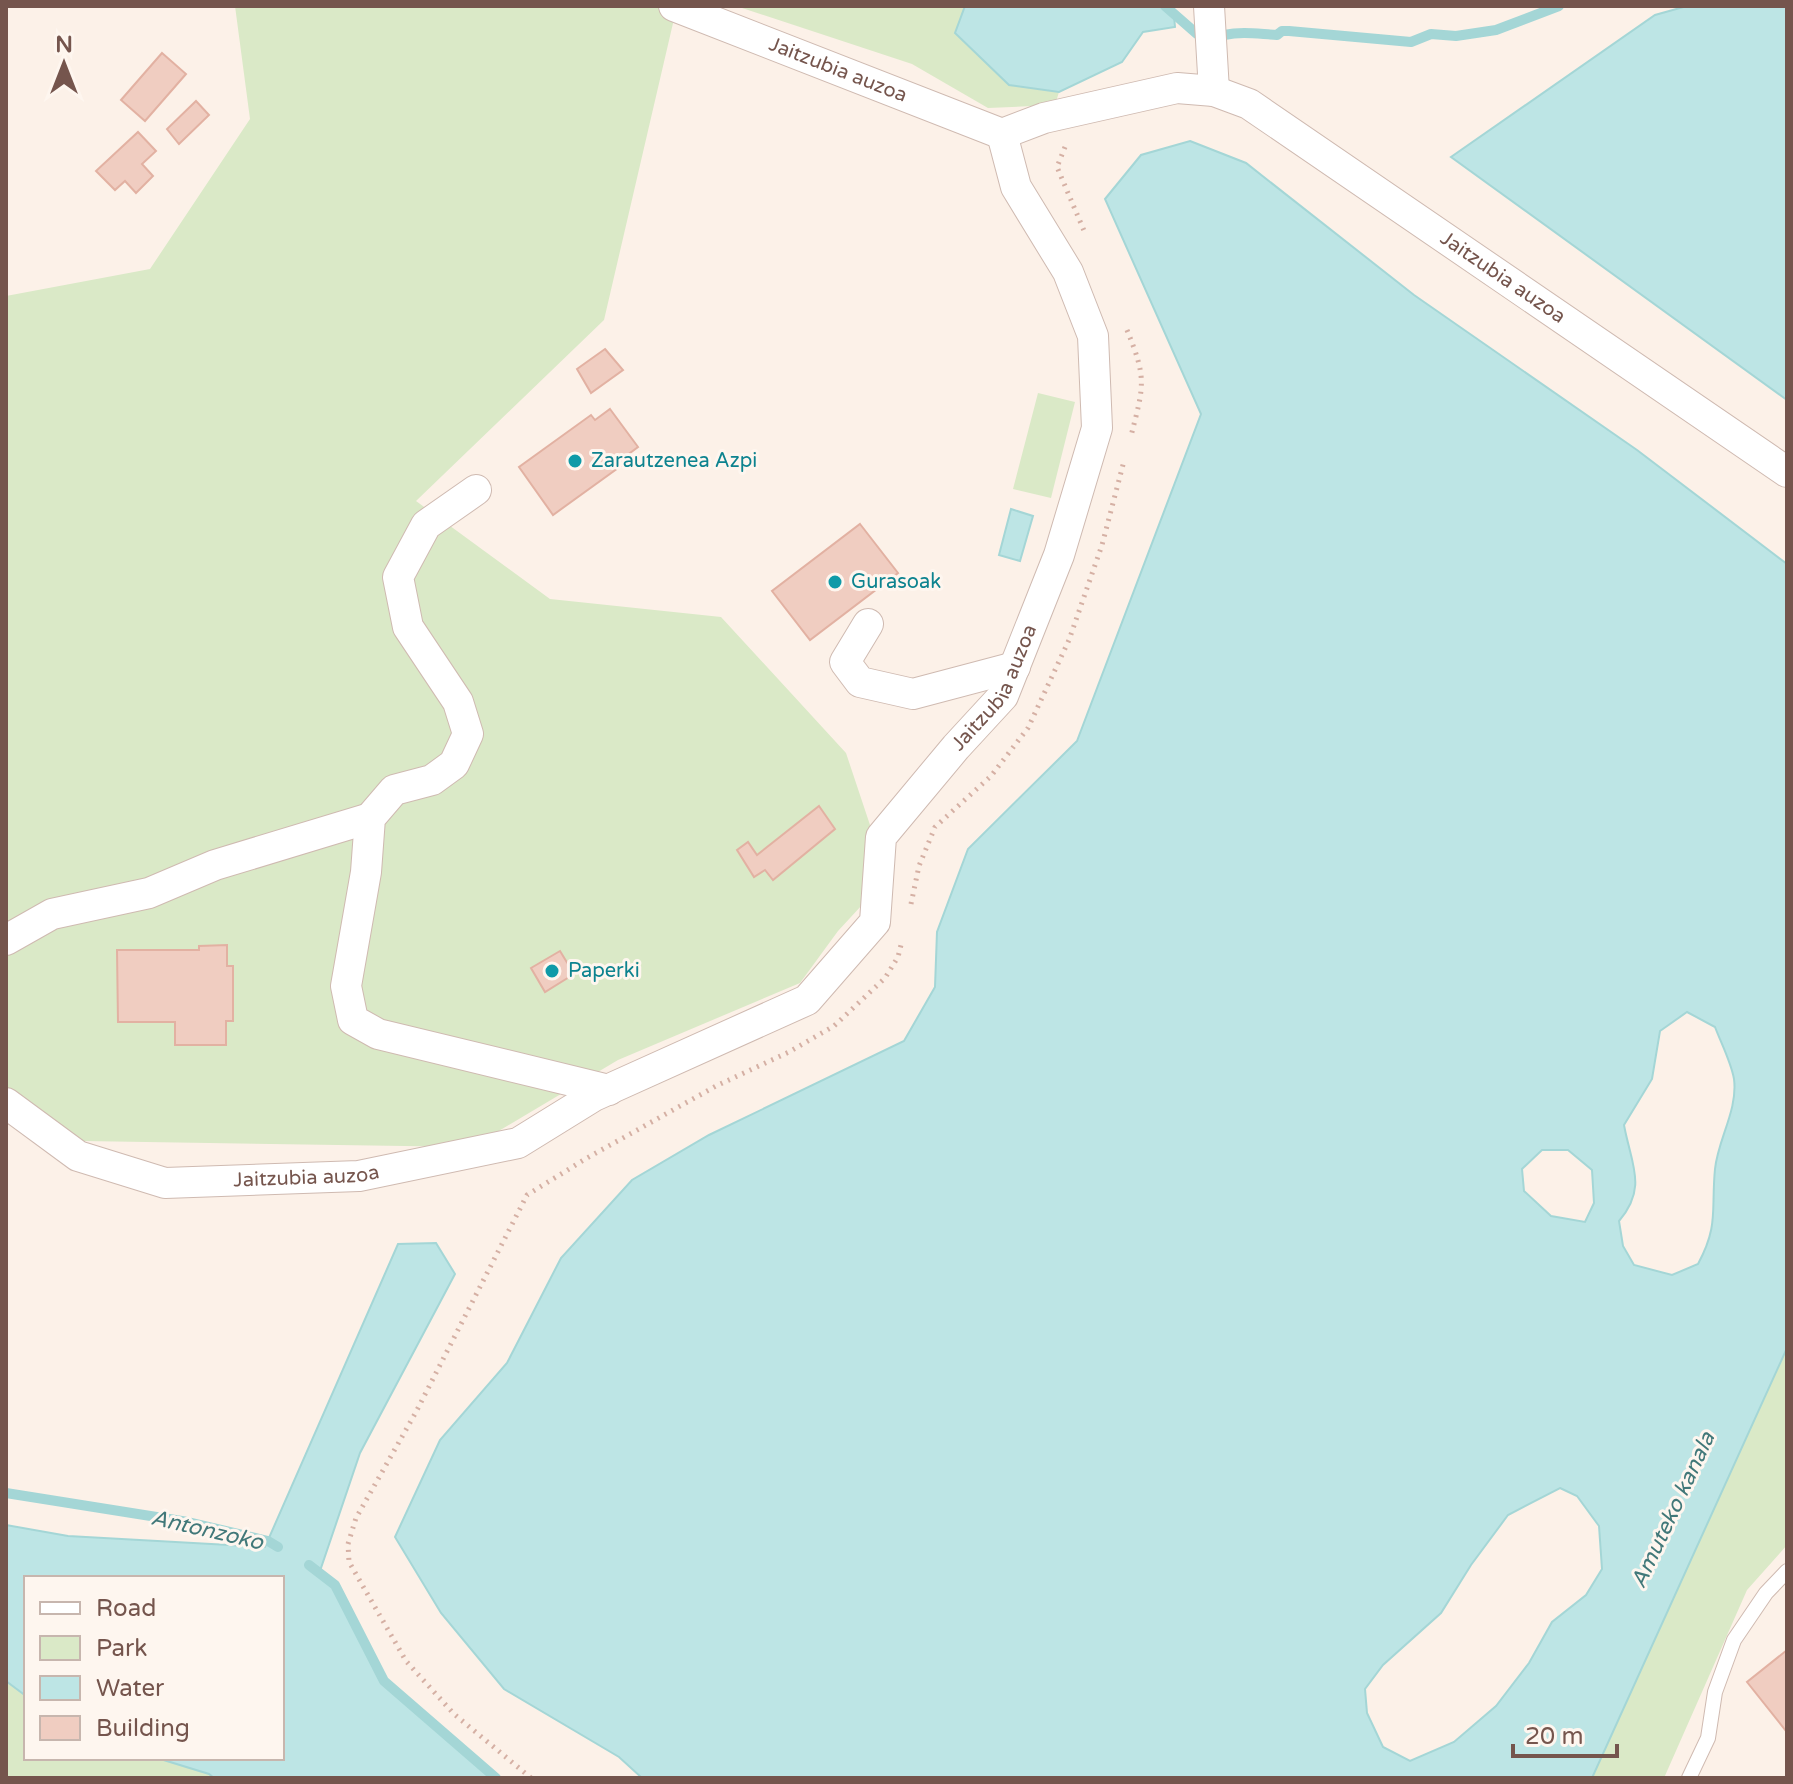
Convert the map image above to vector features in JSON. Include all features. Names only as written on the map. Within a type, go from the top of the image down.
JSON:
[{"type":"street","name":"Jaitzubia auzoa","points":[[674,6],[1002,134],[1044,118],[1177,88],[1214,91],[1249,104],[1787,472]]},
{"type":"street","points":[[1209,6],[1214,91]]},
{"type":"street","name":"Jaitzubia auzoa","points":[[6,1103],[78,1156],[165,1183],[359,1176],[518,1143],[594,1096],[807,1000],[875,922],[881,837],[1003,696],[1059,555],[1097,428],[1093,336],[1068,272],[1016,187],[1002,134]]},
{"type":"street","points":[[6,940],[52,914],[149,893],[215,865],[370,818],[394,790],[432,780],[454,764],[468,734],[458,702],[408,627],[398,577],[426,525],[476,490]]},
{"type":"street","points":[[868,624],[845,662],[860,682],[913,694],[1015,667]]},
{"type":"street","points":[[370,818],[366,872],[346,986],[353,1020],[378,1034],[609,1090]]},
{"type":"lane","points":[[1689,1778],[1708,1738],[1715,1692],[1734,1640],[1766,1593],[1787,1571]]},
{"type":"path","points":[[1069,137],[1057,167],[1074,212],[1088,237]]},
{"type":"path","points":[[1124,323],[1141,364],[1143,384],[1130,438]]},
{"type":"path","points":[[911,907],[919,866],[935,827],[991,776],[1028,728],[1079,613],[1102,545],[1126,454]]},
{"type":"path","points":[[531,1778],[454,1714],[406,1661],[349,1562],[348,1544],[356,1518],[416,1412],[527,1195],[716,1086],[789,1052],[834,1026],[885,978],[898,957],[905,932]]},
{"type":"green space","points":[[235,6],[677,6],[604,320],[416,501],[550,599],[721,617],[846,753],[871,828],[862,905],[838,931],[800,983],[618,1060],[472,1147],[83,1141],[6,1093],[6,296],[150,269],[250,119]]},
{"type":"green space","points":[[736,6],[965,6],[955,33],[1009,85],[1059,92],[1055,105],[988,108],[912,64]]},
{"type":"green space","points":[[1038,393],[1075,402],[1051,498],[1013,489]]},
{"type":"green space","points":[[1787,1348],[1787,1545],[1747,1590],[1664,1778],[1592,1778]]},
{"type":"green space","points":[[6,1681],[24,1694],[24,1760],[164,1760],[214,1778],[6,1778]]},
{"type":"water","points":[[965,6],[1173,6],[1175,27],[1143,32],[1122,62],[1059,92],[1009,85],[955,33]]},
{"type":"water","points":[[1687,6],[1787,6],[1787,400],[1451,157],[1655,15]]},
{"type":"water","name":"Amuteko kanala","points":[[1190,141],[1246,163],[1414,295],[1637,450],[1787,564],[1787,1348],[1592,1778],[642,1778],[619,1757],[504,1689],[441,1613],[395,1537],[440,1440],[507,1363],[561,1258],[632,1180],[709,1135],[904,1041],[935,987],[937,932],[968,849],[1077,741],[1201,414],[1105,199],[1141,155]],"holes":[[[1687,1012],[1715,1027],[1731,1066],[1734,1091],[1731,1113],[1717,1158],[1713,1217],[1705,1250],[1698,1264],[1672,1275],[1634,1265],[1623,1246],[1619,1221],[1628,1209],[1635,1186],[1624,1125],[1652,1079],[1660,1031]],[[1542,1150],[1568,1150],[1592,1170],[1594,1203],[1585,1222],[1551,1216],[1524,1191],[1522,1169]],[[1560,1488],[1577,1496],[1599,1526],[1602,1569],[1586,1595],[1552,1622],[1529,1663],[1496,1706],[1454,1742],[1410,1761],[1383,1747],[1367,1713],[1365,1689],[1383,1665],[1441,1613],[1508,1515]]]},
{"type":"water","points":[[1011,509],[1033,516],[1020,561],[999,555]]},
{"type":"water","points":[[436,1243],[455,1274],[360,1453],[320,1571],[335,1585],[384,1681],[496,1778],[214,1778],[164,1760],[284,1760],[284,1576],[24,1576],[24,1694],[6,1681],[6,1525],[68,1536],[265,1547],[398,1244]]},
{"type":"building","points":[[162,53],[186,74],[145,121],[121,100]]},
{"type":"building","points":[[196,101],[209,115],[179,144],[167,129]]},
{"type":"building","points":[[138,132],[156,151],[142,164],[153,176],[136,193],[125,181],[115,190],[96,171]]},
{"type":"building","points":[[605,349],[623,370],[591,393],[577,369]]},
{"type":"building","name":"Zarautzenea Azpi","points":[[610,409],[638,447],[622,459],[625,463],[553,515],[519,467],[591,415],[595,420]]},
{"type":"building","name":"Gurasoak","points":[[860,524],[898,573],[810,640],[772,591]]},
{"type":"building","points":[[819,806],[835,829],[773,880],[765,870],[754,877],[737,850],[748,842],[757,855]]},
{"type":"building","points":[[227,945],[227,966],[233,966],[233,1021],[226,1021],[226,1045],[175,1045],[175,1022],[118,1022],[117,950],[199,950],[199,946]]},
{"type":"building","name":"Paperki","points":[[560,951],[574,974],[545,992],[531,968]]},
{"type":"building","points":[[1787,1650],[1787,1730],[1786,1731],[1747,1682]]},
{"type":"waterway","points":[[1165,6],[1197,34]]},
{"type":"waterway","points":[[1224,35],[1277,35],[1289,31],[1411,42],[1431,34],[1456,36],[1496,30],[1559,6]]},
{"type":"waterway","name":"Antonzoko","points":[[6,1493],[188,1522],[268,1541],[278,1547]]},
{"type":"waterway","name":"Antonzoko","points":[[309,1565],[335,1585],[384,1681],[496,1778]]},
{"type":"place","name":"Zarautzenea Azpi","points":[[575,461]]},
{"type":"place","name":"Gurasoak","points":[[835,582]]},
{"type":"place","name":"Paperki","points":[[552,971]]}]
